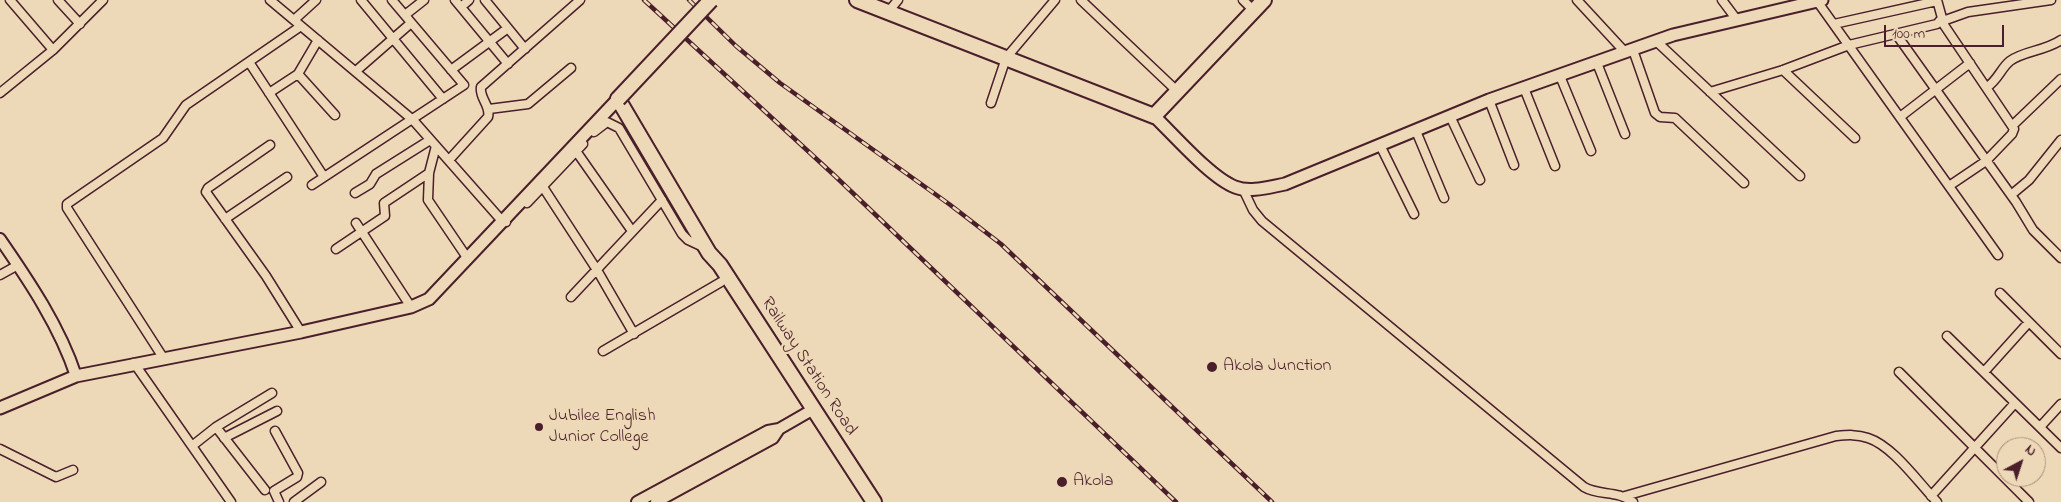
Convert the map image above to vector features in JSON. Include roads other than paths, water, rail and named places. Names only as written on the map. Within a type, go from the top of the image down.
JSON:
[{"type":"highway","points":[[618,99],[710,0]]},
{"type":"highway","points":[[857,0],[1154,116],[1264,0]]},
{"type":"highway","name":"Railway Station Road","points":[[618,99],[696,234],[720,265],[864,502]]},
{"type":"highway","name":"Railway Station Road","points":[[708,251],[712,270],[809,412],[874,502]]},
{"type":"main road","points":[[1154,116],[1205,166],[1235,188],[1253,190],[1285,184],[1490,100],[1656,41],[1819,0]]},
{"type":"main road","points":[[0,408],[76,376],[134,363],[301,332],[411,307],[429,299],[468,260],[618,99]]},
{"type":"street","points":[[10,0],[53,50]]},
{"type":"street","points":[[58,0],[80,24]]},
{"type":"street","points":[[0,93],[53,50],[103,0]]},
{"type":"street","points":[[270,0],[413,120],[506,219],[510,221],[603,124],[615,125],[684,237],[708,251]]},
{"type":"street","points":[[278,6],[285,0]]},
{"type":"street","points":[[294,20],[316,0]]},
{"type":"street","points":[[360,0],[443,99]]},
{"type":"street","points":[[392,0],[464,85],[480,89]]},
{"type":"street","points":[[404,15],[424,0]]},
{"type":"street","points":[[455,0],[508,64]]},
{"type":"street","points":[[461,7],[470,0]]},
{"type":"street","points":[[485,0],[524,49]]},
{"type":"street","points":[[480,89],[580,0]]},
{"type":"street","points":[[885,11],[898,0]]},
{"type":"street","points":[[991,103],[1006,58],[1054,0]]},
{"type":"street","points":[[1082,0],[1178,92]]},
{"type":"street","points":[[1242,0],[1254,11]]},
{"type":"street","points":[[1722,0],[1737,20]]},
{"type":"street","points":[[1819,0],[1834,24],[1998,255]]},
{"type":"street","points":[[1834,24],[1937,0],[1942,18],[1941,22],[2013,125]]},
{"type":"street","points":[[1710,92],[1783,70],[1849,45],[1941,22],[1968,12],[2051,0]]},
{"type":"street","points":[[1579,1],[1629,51],[1655,113],[1660,117],[1675,118],[1744,183]]},
{"type":"street","points":[[356,71],[411,23]]},
{"type":"street","points":[[164,358],[67,208],[67,204],[163,138],[186,105],[301,26]]},
{"type":"street","points":[[451,70],[508,28]]},
{"type":"street","points":[[1896,34],[2011,195],[2035,233],[2061,258]]},
{"type":"street","points":[[269,93],[298,74],[318,40]]},
{"type":"street","points":[[1987,87],[1995,82],[2011,60],[2047,49],[2061,40]]},
{"type":"street","points":[[1656,41],[1800,176]]},
{"type":"street","points":[[249,62],[324,178]]},
{"type":"street","points":[[1900,117],[1970,62]]},
{"type":"street","points":[[1597,63],[1625,134]]},
{"type":"street","points":[[489,109],[528,104],[571,68]]},
{"type":"street","points":[[1783,70],[1855,138]]},
{"type":"street","points":[[298,74],[335,114]]},
{"type":"street","points":[[1560,76],[1591,151]]},
{"type":"street","points":[[1949,186],[1986,160],[2012,134],[2013,125],[2061,79]]},
{"type":"street","points":[[312,185],[464,85]]},
{"type":"street","points":[[1524,88],[1555,166]]},
{"type":"street","points":[[449,160],[488,117],[489,109],[480,89]]},
{"type":"street","points":[[1490,100],[1514,165]]},
{"type":"street","points":[[1450,116],[1480,180]]},
{"type":"street","points":[[1416,131],[1444,198]]},
{"type":"street","points":[[355,193],[370,184],[376,174],[430,140]]},
{"type":"street","points":[[2011,195],[2027,182],[2061,140]]},
{"type":"street","points":[[270,145],[206,190],[208,196],[266,276],[301,332]]},
{"type":"street","points":[[436,146],[429,173],[427,194],[430,205],[468,260]]},
{"type":"street","points":[[1380,146],[1414,214]]},
{"type":"street","points":[[576,151],[632,231]]},
{"type":"street","points":[[336,248],[385,216],[384,203],[429,173]]},
{"type":"street","points":[[225,219],[287,177]]},
{"type":"street","points":[[543,187],[597,270],[634,334]]},
{"type":"street","points":[[1243,188],[1253,210],[1262,221],[1584,487],[1625,496],[1633,502]]},
{"type":"street","points":[[572,297],[662,200]]},
{"type":"street","points":[[356,223],[411,307]]},
{"type":"street","points":[[0,239],[18,265],[68,351],[76,376]]},
{"type":"street","points":[[0,275],[18,265]]},
{"type":"street","points":[[603,351],[721,282]]},
{"type":"street","points":[[2000,293],[2061,354]]},
{"type":"street","points":[[1984,372],[2029,322]]},
{"type":"street","points":[[1948,336],[2061,448]]},
{"type":"street","points":[[134,363],[231,502]]},
{"type":"street","points":[[1899,372],[2028,502]]},
{"type":"street","points":[[192,446],[216,427],[272,393]]},
{"type":"street","points":[[1931,496],[2015,403]]},
{"type":"street","points":[[2040,428],[2061,404]]},
{"type":"street","points":[[224,438],[277,411]]},
{"type":"street","points":[[637,502],[675,486],[768,431],[779,429],[809,412]]},
{"type":"street","points":[[216,427],[265,490]]},
{"type":"street","points":[[275,431],[298,473],[297,477],[274,491],[279,502]]},
{"type":"street","points":[[1625,496],[1836,436],[1853,435],[1868,438],[1881,444],[1937,502]]},
{"type":"street","points":[[0,449],[56,477],[73,470]]},
{"type":"street","points":[[294,502],[321,482]]},
{"type":"street","points":[[656,502],[675,486]]},
{"type":"railway","points":[[644,0],[835,176],[1176,502]]},
{"type":"railway","points":[[689,0],[736,46],[780,83],[949,204],[1001,244],[1272,502]]},
{"type":"place","name":"Akola Junction","points":[[1212,367]]},
{"type":"place","name":"Jubilee English Junior College","points":[[539,427]]},
{"type":"place","name":"Akola","points":[[1062,482]]}]
